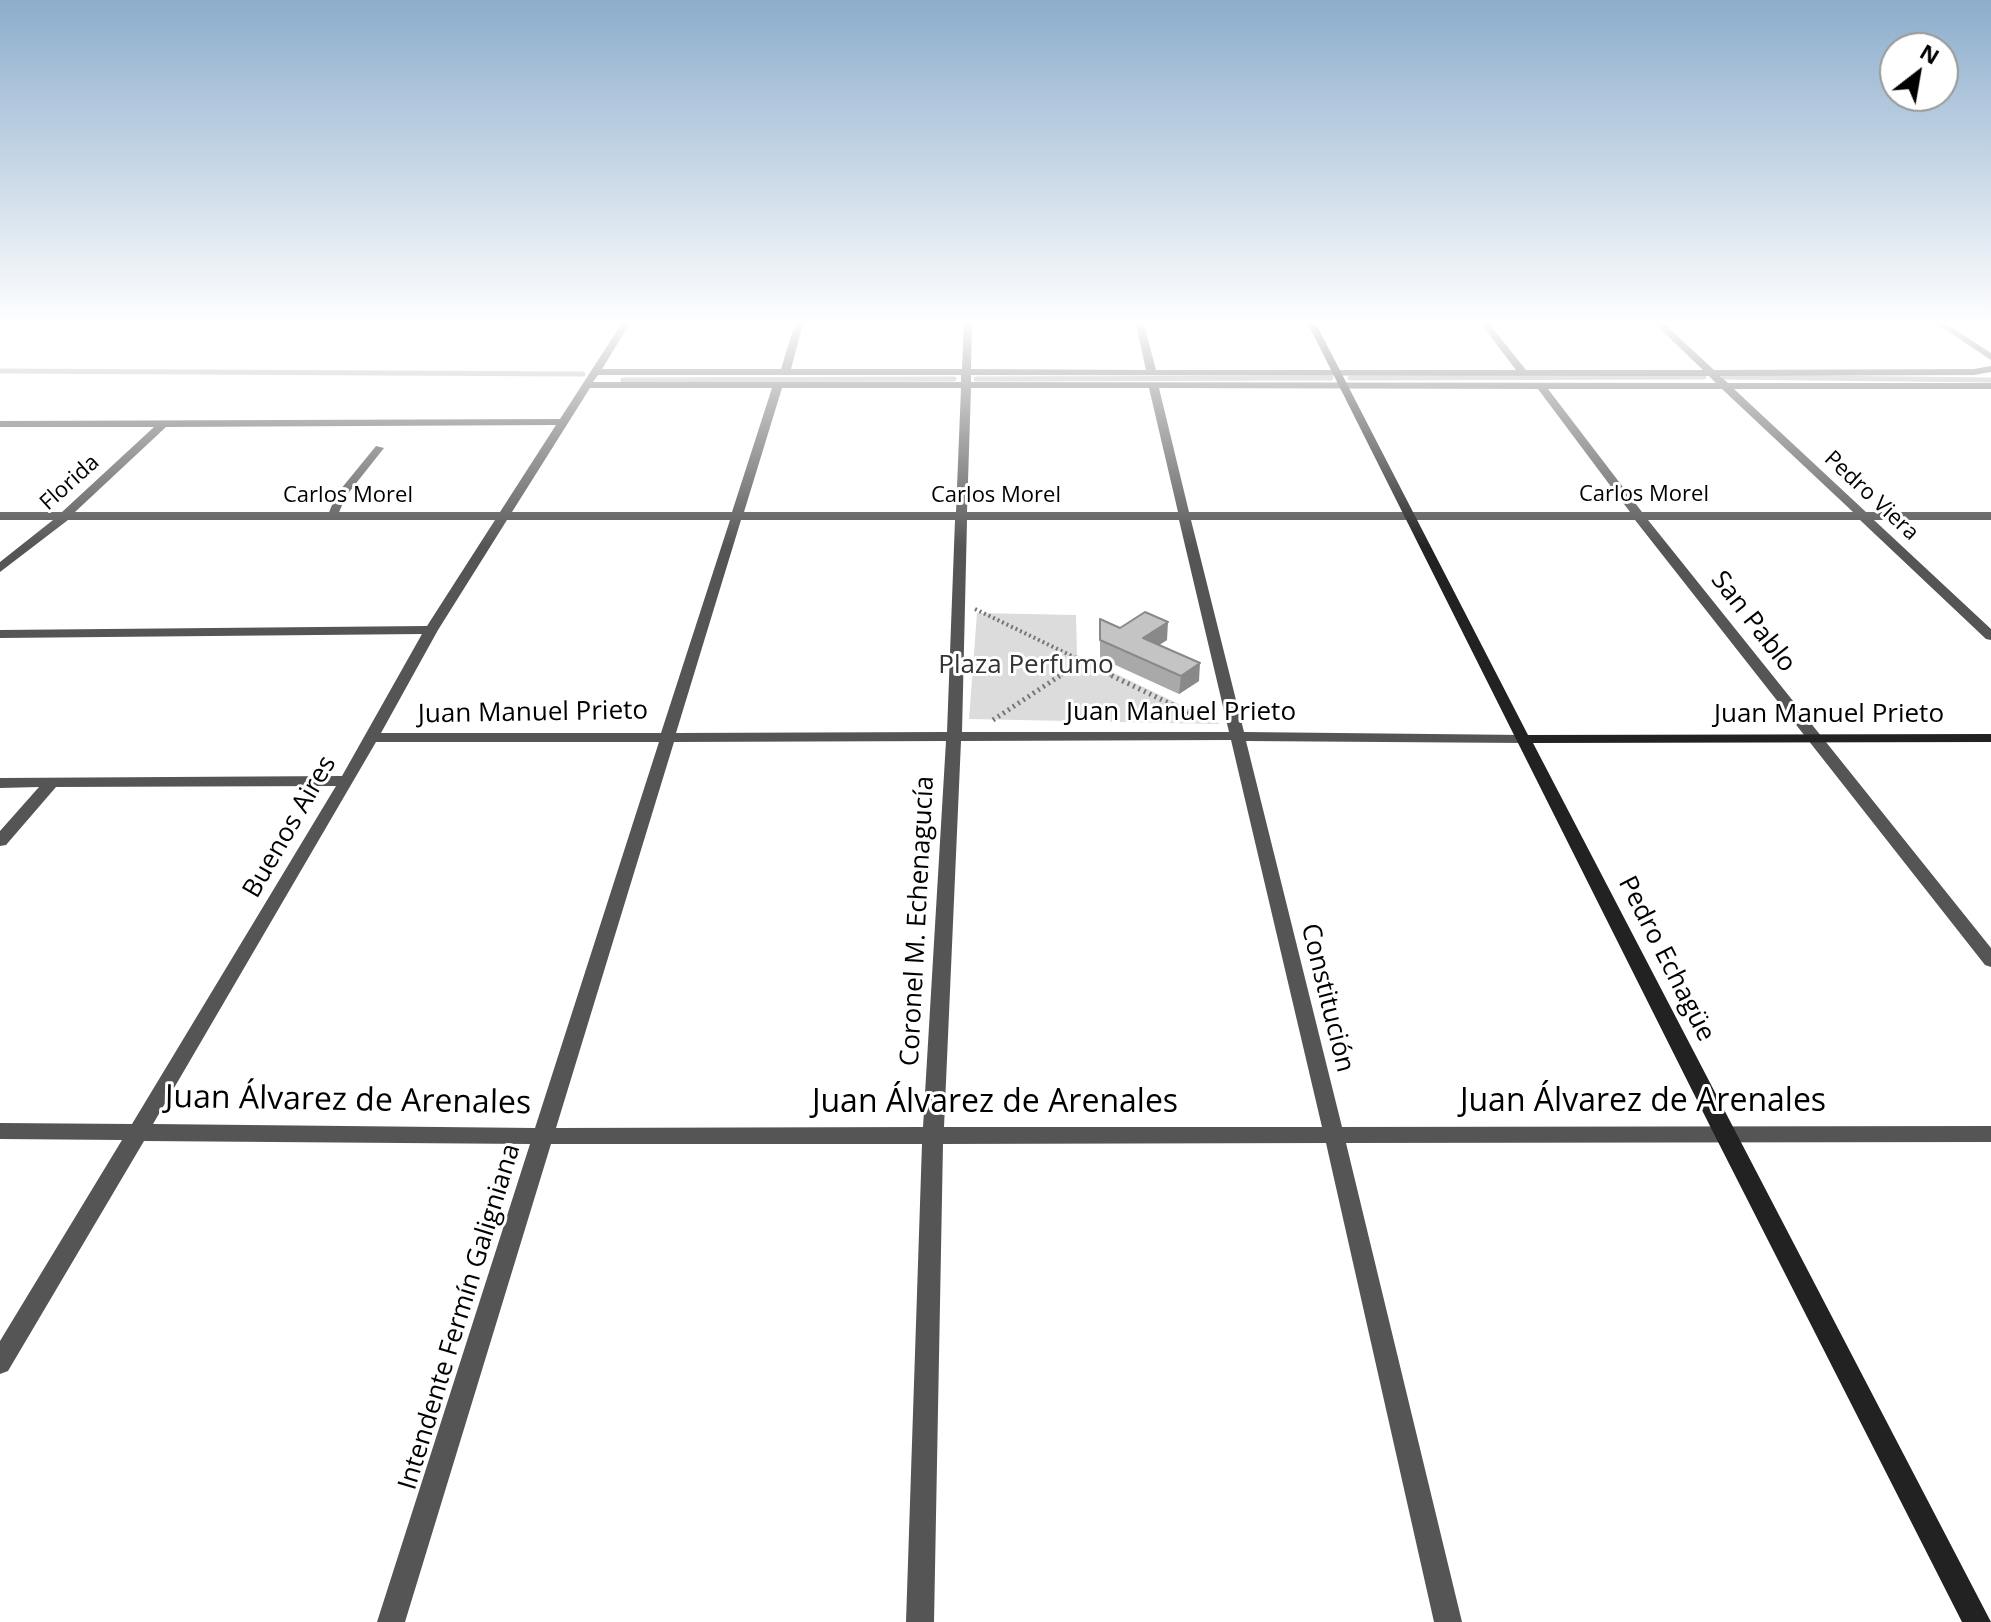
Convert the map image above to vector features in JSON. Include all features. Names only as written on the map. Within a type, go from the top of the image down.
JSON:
[{"type":"street","name":"Buenos Aires","points":[[0,1363],[347,781],[431,630],[581,396]]},
{"type":"street","name":"Intendente Fermín Galigniana","points":[[391,1622],[776,396]]},
{"type":"street","name":"Coronel M. Echenagucía","points":[[920,1622],[933,1135],[960,737],[960,516],[965,396]]},
{"type":"street","name":"Constitución","points":[[1156,396],[1448,1622]]},
{"type":"street","name":"Pedro Echagüe","points":[[1349,396],[1724,1134],[1977,1622]]},
{"type":"street","name":"San Pablo","points":[[1548,396],[1638,515],[1991,961]]},
{"type":"street","name":"Pedro Viera","points":[[1734,396],[1991,636]]},
{"type":"street","points":[[0,424],[564,422]]},
{"type":"street","name":"Florida","points":[[0,568],[65,516],[163,424]]},
{"type":"street","name":"Carlos Morel","points":[[0,516],[1991,516]]},
{"type":"street","points":[[0,634],[431,630]]},
{"type":"street","name":"Juan Manuel Prieto","points":[[371,738],[1991,738]]},
{"type":"street","points":[[0,783],[347,781]]},
{"type":"street","points":[[0,841],[51,783]]},
{"type":"street","name":"Juan Álvarez de Arenales","points":[[0,1131],[544,1136],[1991,1134]]},
{"type":"lane","points":[[333,515],[341,495],[379,448]]},
{"type":"path","points":[[959,602],[1237,736]]},
{"type":"path","points":[[960,737],[1083,661]]},
{"type":"green space","name":"Plaza Perfumo","points":[[977,613],[1076,615],[1077,655],[1220,724],[969,719]]},
{"type":"building","points":[[1145,612],[1168,622],[1143,638],[1200,663],[1181,676],[1100,640],[1100,619],[1120,628]]}]
